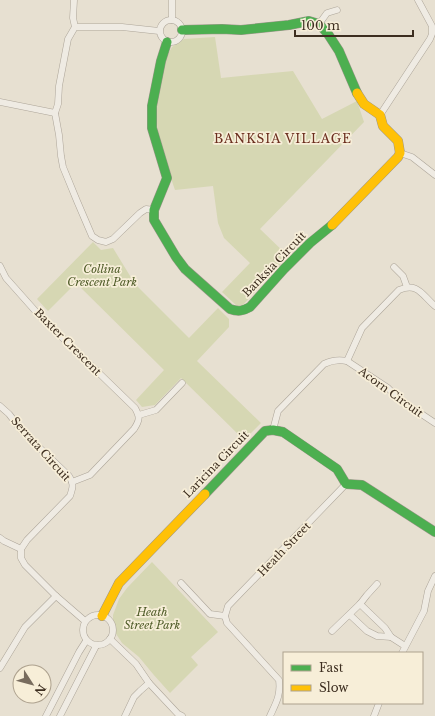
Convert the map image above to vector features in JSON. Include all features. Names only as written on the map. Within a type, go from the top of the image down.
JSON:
[{"type":"street","points":[[74,0],[73,18],[75,27],[68,39],[59,86],[58,104],[55,113],[63,167],[92,236],[98,240],[106,242],[113,240],[140,213],[146,209],[154,210],[167,178],[152,128],[152,106],[160,61],[167,42]]},
{"type":"street","points":[[172,0],[172,20]]},
{"type":"street","points":[[380,115],[432,34],[433,25],[418,0]]},
{"type":"street","points":[[319,24],[327,13],[337,10]]},
{"type":"street","points":[[172,20],[179,23],[182,30],[181,36],[177,40],[167,42],[162,38],[159,31],[161,24],[172,20]]},
{"type":"street","points":[[182,30],[241,30],[289,25],[309,21],[319,24],[328,34],[339,51],[358,95],[364,104],[380,115],[383,126],[398,141],[400,152],[412,157],[435,175]]},
{"type":"street","points":[[75,27],[122,27],[159,31]]},
{"type":"street","points":[[0,102],[55,113]]},
{"type":"street","name":"Banksia Circuit","points":[[154,210],[154,220],[185,269],[230,309],[237,312],[244,311],[250,307],[310,243],[337,220],[398,157],[400,152]]},
{"type":"street","name":"Baxter Crescent","points":[[0,266],[6,278],[38,314],[135,408],[138,415]]},
{"type":"street","points":[[394,267],[403,276],[407,287],[412,287],[418,290],[435,306]]},
{"type":"street","name":"Acorn Circuit","points":[[347,361],[362,328],[399,290],[407,287]]},
{"type":"street","name":"Acorn Circuit","points":[[273,430],[278,412],[324,364],[332,360],[339,359],[347,361],[388,388],[399,399],[435,423]]},
{"type":"street","points":[[72,482],[90,475],[134,429],[138,422],[138,415],[156,410],[182,383]]},
{"type":"street","name":"Serrata Circuit","points":[[0,406],[9,414],[22,431],[68,476],[72,482],[73,488],[70,496],[27,540],[21,549]]},
{"type":"street","points":[[273,430],[282,432],[336,469],[346,484],[362,485],[435,532]]},
{"type":"street","name":"Laricina Circuit","points":[[102,616],[119,583],[260,436],[265,432],[273,430]]},
{"type":"street","name":"Heath Street","points":[[224,616],[228,606],[346,484]]},
{"type":"street","points":[[0,538],[21,549],[21,558],[25,565],[85,622]]},
{"type":"street","points":[[402,652],[424,612],[428,591],[435,576]]},
{"type":"street","points":[[182,583],[210,614],[224,616],[227,623],[279,680],[279,696],[270,716]]},
{"type":"street","points":[[332,631],[350,615],[377,584]]},
{"type":"street","points":[[0,668],[25,627],[56,596]]},
{"type":"street","points":[[360,604],[391,637],[405,646]]},
{"type":"street","points":[[350,615],[367,631],[377,636],[391,637]]},
{"type":"street","points":[[94,616],[102,616],[110,621],[112,625],[112,634],[110,639],[103,644],[96,646],[86,641],[82,631],[85,622],[94,616]]},
{"type":"street","points":[[110,639],[136,664],[150,683],[178,714],[182,716]]},
{"type":"street","points":[[46,716],[86,641]]},
{"type":"street","points":[[60,716],[96,646]]},
{"type":"street","points":[[125,716],[134,698],[150,683]]},
{"type":"street","points":[[374,716],[379,704]]},
{"type":"green space","points":[[215,37],[221,78],[293,71],[322,119],[357,101],[364,122],[260,229],[288,256],[243,305],[237,306],[222,292],[250,263],[224,238],[218,223],[213,186],[175,190],[158,141],[156,106],[164,61],[172,47],[184,39]]},
{"type":"green space","name":"Collina Crescent Park","points":[[93,242],[101,250],[113,248],[135,284],[189,338],[218,308],[229,319],[229,327],[197,361],[261,423],[244,440],[181,378],[155,405],[142,407],[136,400],[164,370],[76,283],[48,311],[37,299]]},
{"type":"green space","name":"Heath Street Park","points":[[152,562],[218,632],[191,657],[198,665],[170,693],[139,657],[122,643],[113,629],[113,615],[119,599],[127,588]]},
{"type":"traffic: fast","points":[[182,30],[241,30],[289,25],[309,21],[319,24],[328,34],[339,51],[357,93]]},
{"type":"traffic: fast","points":[[167,42],[161,61],[152,106],[152,128],[167,178],[154,210],[154,220],[185,269],[230,309],[236,311],[243,310],[250,307],[284,269],[310,243],[332,225]]},
{"type":"traffic: fast","points":[[205,494],[265,431],[273,430],[283,432],[337,469],[346,484],[362,485],[435,532]]},
{"type":"traffic: slow","points":[[332,225],[398,157],[400,153],[398,141],[383,126],[380,115],[364,104],[357,93]]},
{"type":"traffic: slow","points":[[102,616],[119,583],[205,494]]},
{"type":"district","name":"BANKSIA VILLAGE","points":[[283,139]]}]
